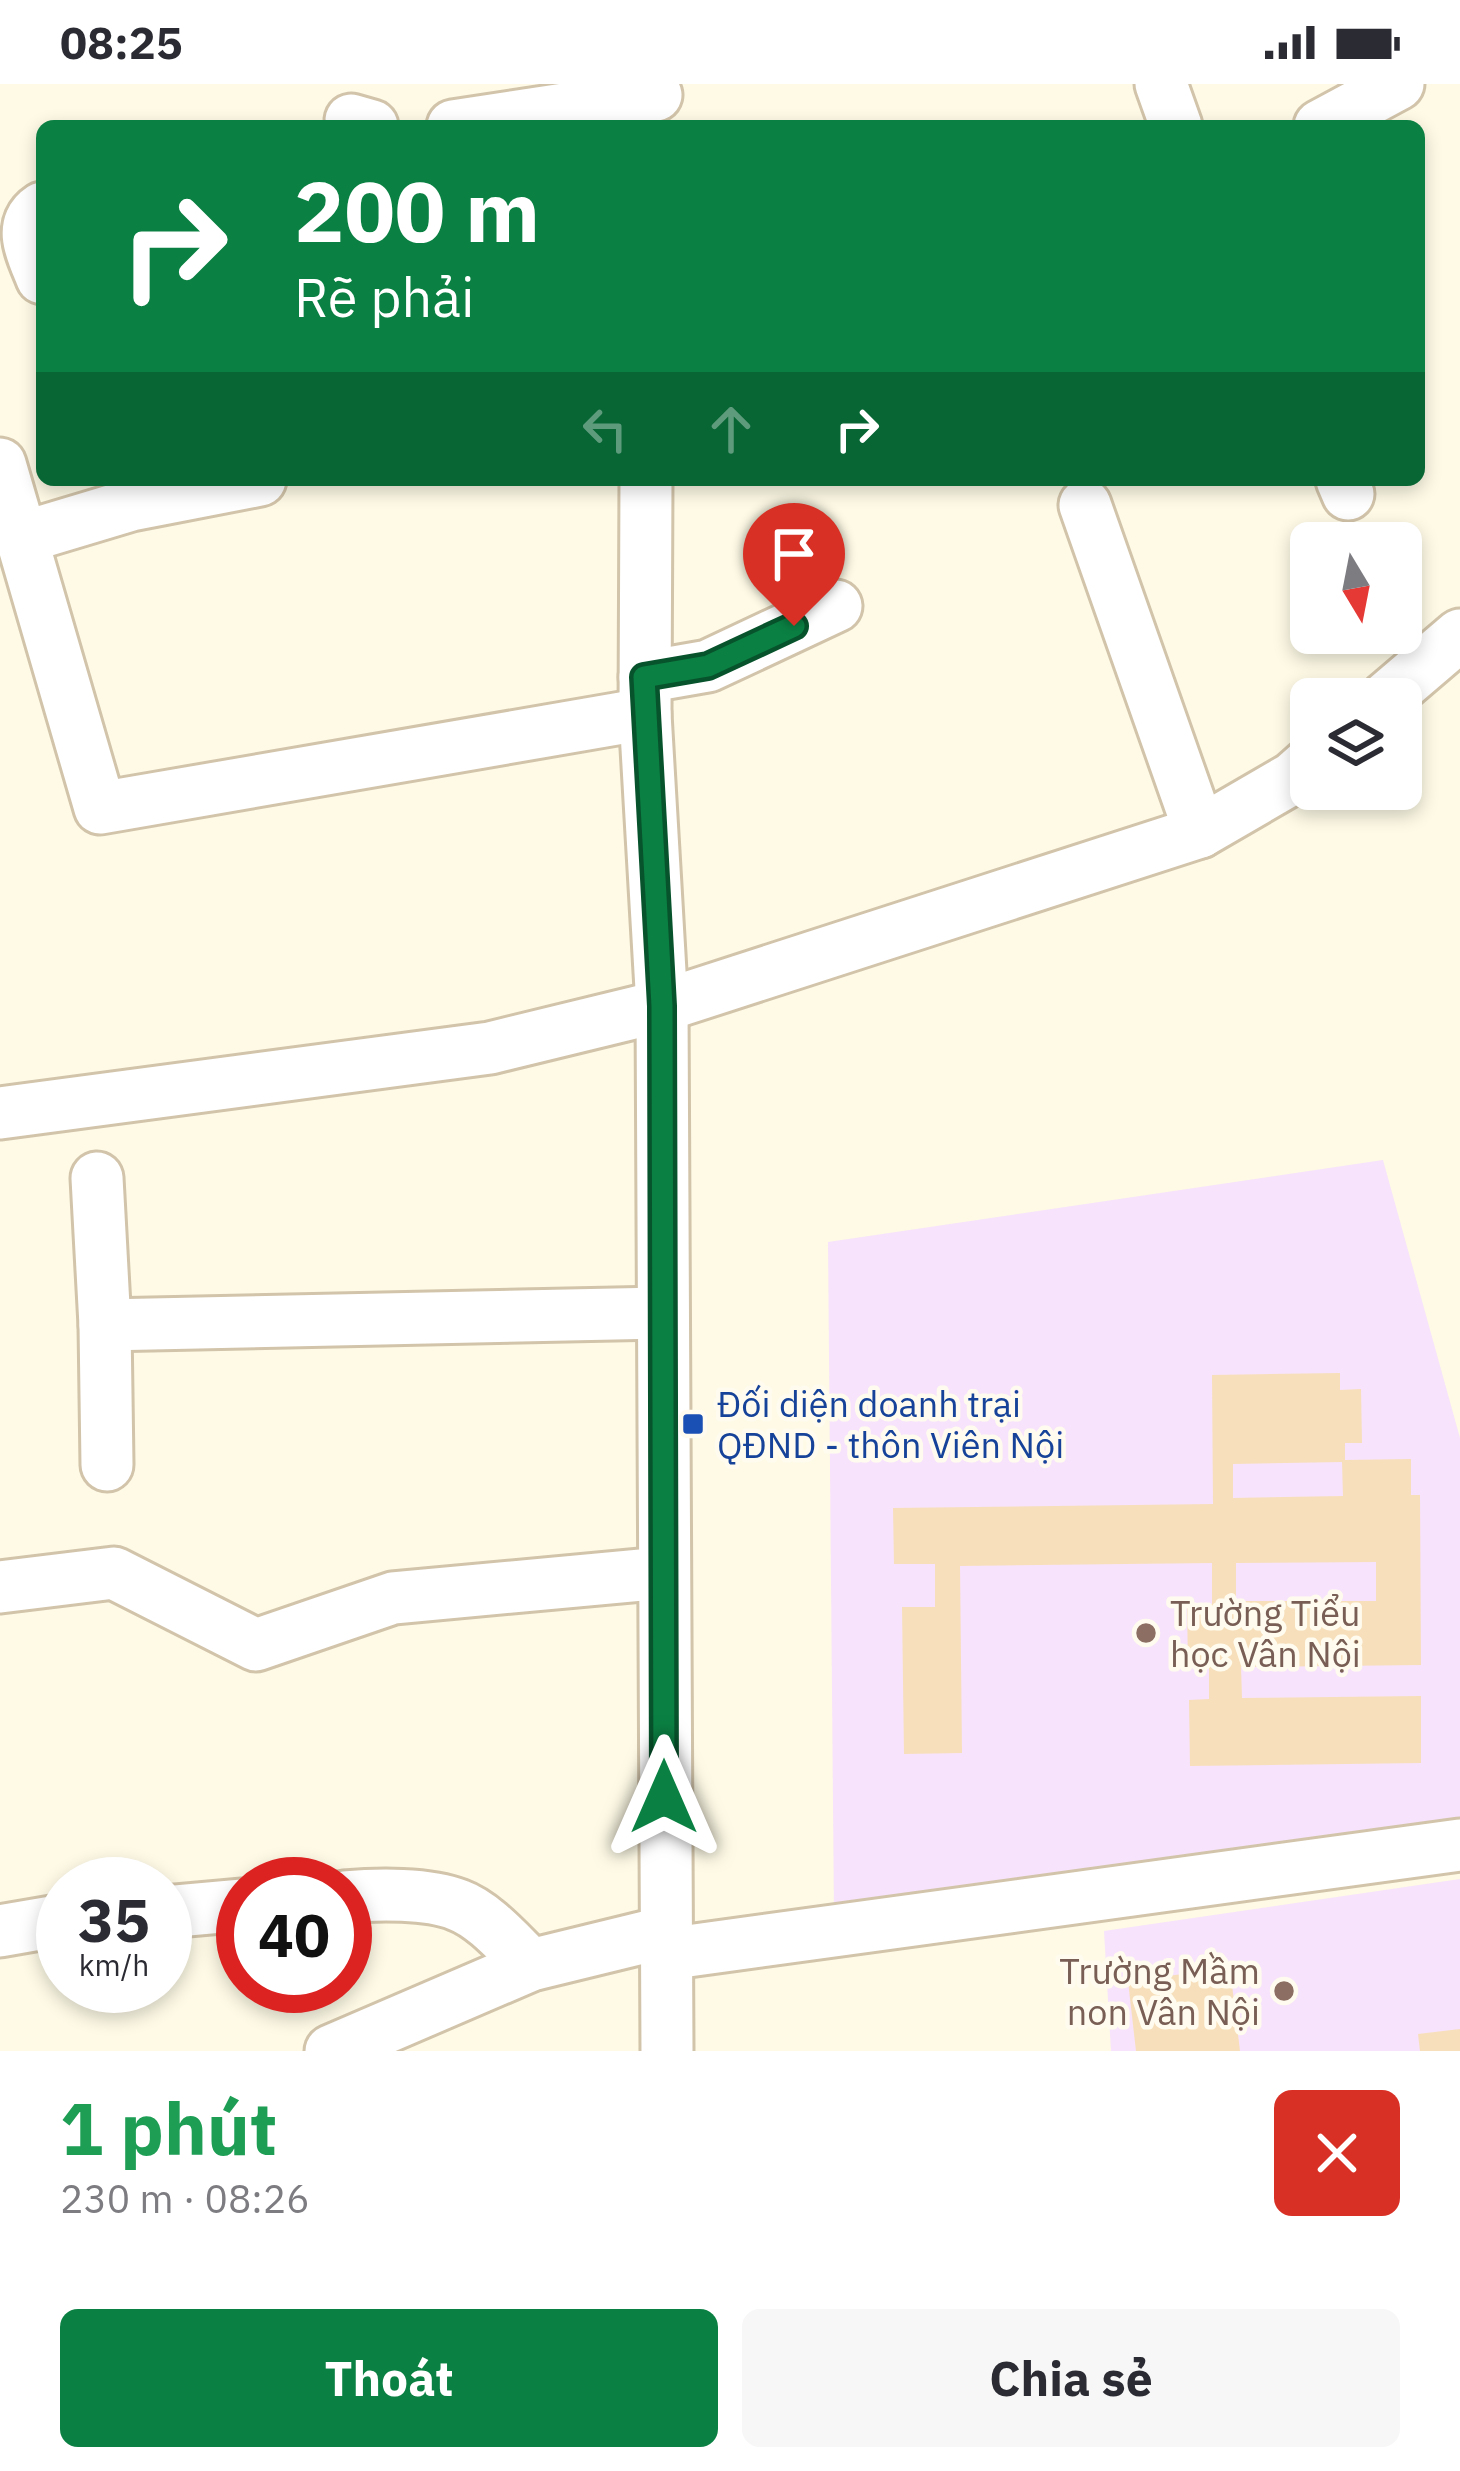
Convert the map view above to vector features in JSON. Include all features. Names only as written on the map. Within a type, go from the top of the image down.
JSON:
[{"type":"street","points":[[1161,84],[1174,120]]},
{"type":"street","points":[[1332,120],[1399,84]]},
{"type":"street","points":[[504,120],[656,102]]},
{"type":"street","points":[[36,212],[26,230],[36,260]]},
{"type":"street","points":[[2,475],[100,808],[645,696],[836,606]]},
{"type":"street","points":[[21,538],[126,493],[198,486]]},
{"type":"street","points":[[646,486],[645,696],[662,1006],[667,2051]]},
{"type":"street","points":[[1085,505],[1200,832]]},
{"type":"street","points":[[1410,678],[1460,635]]},
{"type":"street","points":[[0,1113],[490,1048],[662,1006],[1200,832],[1290,780]]},
{"type":"street","points":[[98,1178],[107,1465]]},
{"type":"street","points":[[105,1325],[662,1313]]},
{"type":"street","points":[[0,1587],[114,1574],[256,1645],[393,1598],[663,1573]]},
{"type":"street","points":[[331,2051],[531,1965],[666,1943],[1460,1845]]},
{"type":"street","points":[[372,1895],[459,1905],[500,1934],[531,1965]]},
{"type":"street","points":[[0,1931],[36,1925]]},
{"type":"shaded area","name":"Trường Tiểu học Vân Nội","points":[[1383,1160],[1460,1438],[1460,1829],[834,1915],[828,1242]]},
{"type":"shaded area","name":"Trường Mầm non Vân Nội","points":[[1460,1879],[1460,2051],[1111,2051],[1104,1931]]},
{"type":"building","points":[[1340,1373],[1340,1390],[1361,1389],[1362,1443],[1345,1443],[1345,1460],[1411,1459],[1411,1495],[1420,1495],[1421,1665],[1241,1667],[1242,1698],[1421,1696],[1421,1763],[1190,1766],[1189,1700],[1209,1699],[1209,1666],[1188,1666],[1187,1604],[1212,1604],[1212,1563],[960,1566],[962,1753],[904,1754],[902,1607],[935,1607],[935,1564],[894,1564],[893,1508],[1213,1504],[1212,1375]],"holes":[[[1342,1462],[1343,1496],[1233,1498],[1233,1464]],[[1376,1562],[1376,1601],[1236,1601],[1236,1563]]]},
{"type":"building","points":[[1230,1968],[1240,2051],[1136,2051],[1128,1981]]},
{"type":"building","points":[[1460,2029],[1460,2051],[1420,2051],[1418,2034]]},
{"type":"place","name":"Đối diện doanh trại QĐND - thôn Viên Nội","points":[[693,1424]]},
{"type":"place","name":"Trường Tiểu học Vân Nội","points":[[1146,1633]]},
{"type":"place","name":"Trường Mầm non Vân Nội","points":[[1284,1991]]},
{"type":"route","points":[[664,1797],[662,1006],[644,677],[708,666],[794,626]]}]
